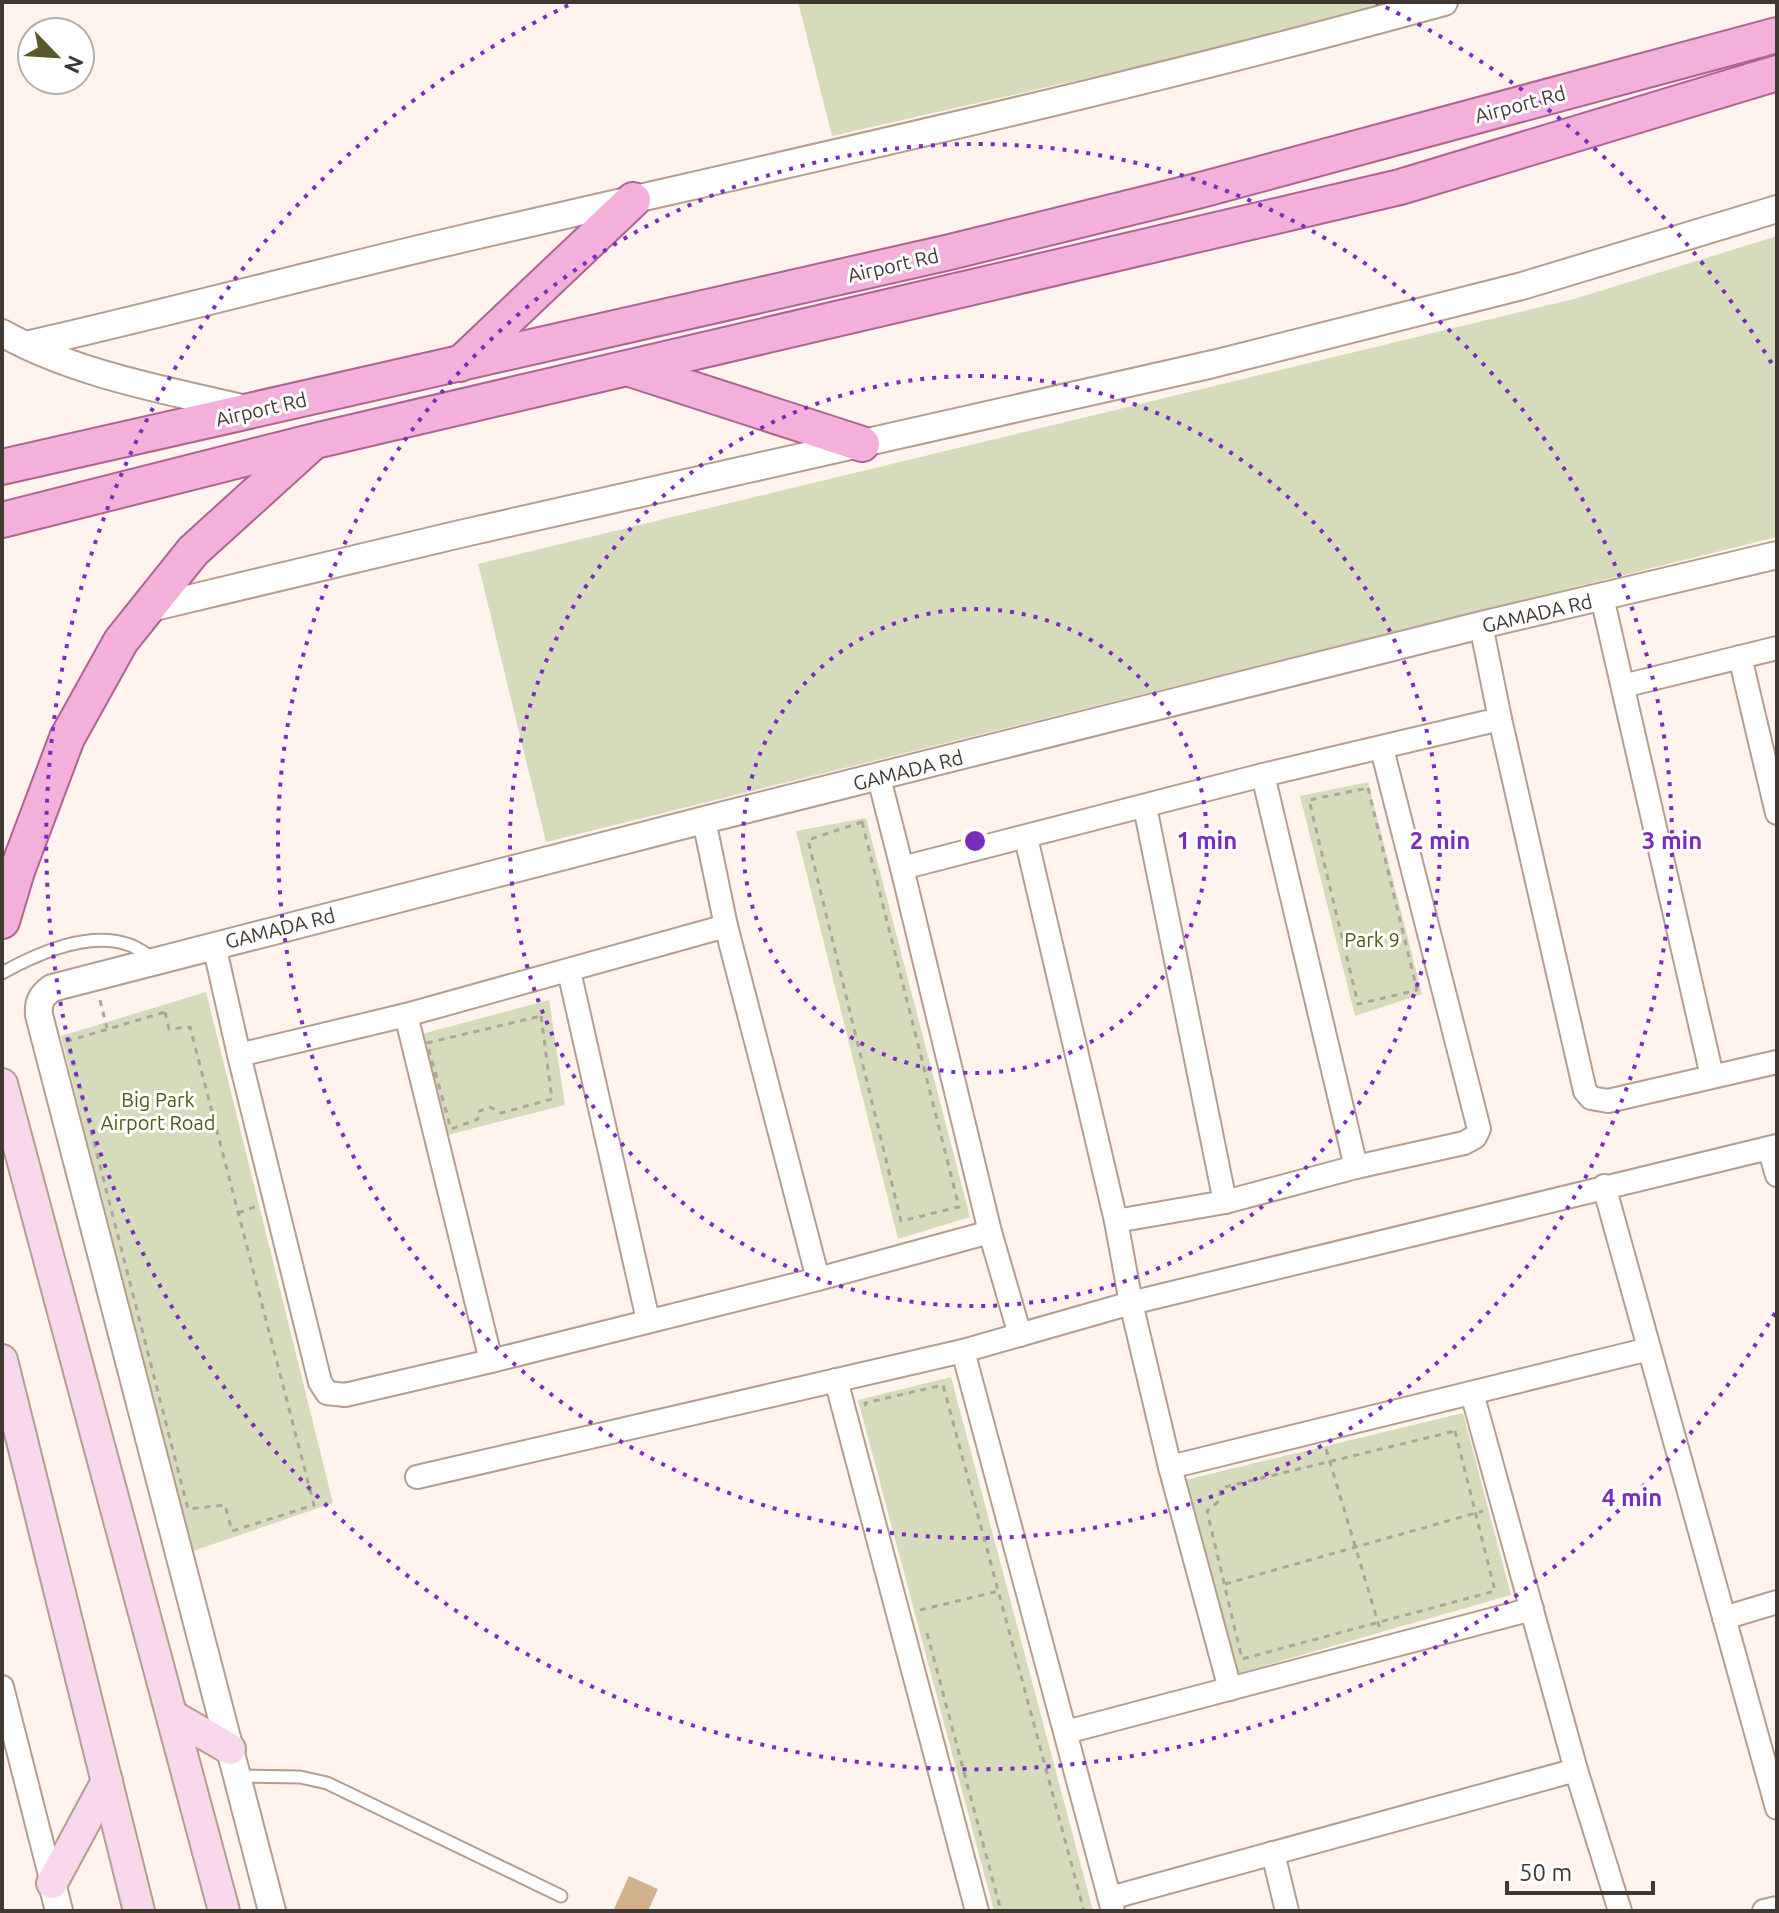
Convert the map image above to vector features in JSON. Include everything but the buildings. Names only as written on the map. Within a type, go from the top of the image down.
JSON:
[{"type":"main road","name":"Airport Rd","points":[[2,467],[950,252],[1197,191],[1777,35]]},
{"type":"main road","points":[[2,520],[315,441],[1400,187],[1777,73]]},
{"type":"main road","points":[[460,364],[633,200]]},
{"type":"main road","points":[[628,368],[862,444]]},
{"type":"main road","points":[[2,921],[17,871],[67,738],[121,641],[193,551],[315,441]]},
{"type":"main road","points":[[2,1084],[224,1911]]},
{"type":"main road","points":[[2,1360],[139,1911]]},
{"type":"main road","points":[[173,1716],[233,1762]]},
{"type":"main road","points":[[56,1897],[107,1781]]},
{"type":"street","points":[[11,335],[633,200],[1326,35],[1444,2]]},
{"type":"street","points":[[146,609],[460,534],[1213,364],[1507,290],[1777,209]]},
{"type":"street","points":[[11,335],[125,379],[255,411]]},
{"type":"street","name":"GAMADA Rd","points":[[233,1762],[39,1015],[38,1004],[42,995],[52,988],[157,960],[704,820],[1481,625],[1777,555]]},
{"type":"street","points":[[1602,597],[1712,1076]]},
{"type":"street","points":[[1481,625],[1585,1091],[1591,1098],[1608,1101],[1777,1062]]},
{"type":"street","points":[[1623,686],[1777,648]]},
{"type":"street","points":[[1740,657],[1777,813]]},
{"type":"street","points":[[902,868],[1263,775],[1500,719]]},
{"type":"street","points":[[1116,1221],[1225,1202],[1356,1167],[1464,1143],[1475,1137],[1479,1129],[1382,749]]},
{"type":"street","points":[[1263,775],[1356,1167]]},
{"type":"street","points":[[879,778],[990,1232],[1020,1335]]},
{"type":"street","points":[[1145,807],[1225,1202]]},
{"type":"street","points":[[704,820],[726,926],[818,1279]]},
{"type":"street","points":[[1026,838],[1170,1467],[1214,1587],[1230,1689]]},
{"type":"street","points":[[239,1055],[406,1015],[726,926]]},
{"type":"street","points":[[214,945],[320,1382],[327,1393],[345,1395],[491,1361],[818,1279],[990,1232]]},
{"type":"street","points":[[569,971],[648,1320]]},
{"type":"street","points":[[406,1015],[491,1361]]},
{"type":"street","points":[[417,1477],[963,1351],[1131,1303],[1773,1147],[1777,1175]]},
{"type":"street","points":[[1604,1186],[1724,1618],[1774,1782],[1777,1808]]},
{"type":"street","points":[[1170,1467],[1649,1349]]},
{"type":"street","points":[[963,1351],[1111,1905],[1273,1853],[1576,1770]]},
{"type":"street","points":[[836,1380],[977,1911]]},
{"type":"street","points":[[1472,1393],[1576,1770],[1620,1911]]},
{"type":"street","points":[[1724,1618],[1777,1602]]},
{"type":"street","points":[[1066,1732],[1532,1609]]},
{"type":"street","points":[[2,1687],[56,1897]]},
{"type":"street","points":[[233,1762],[272,1911]]},
{"type":"street","points":[[1273,1853],[1287,1911]]},
{"type":"street","points":[[1764,1911],[1777,1908]]},
{"type":"lane","points":[[2,973],[33,955],[93,940],[129,945],[157,960]]},
{"type":"lane","points":[[233,1762],[327,1783],[561,1896]]},
{"type":"path","points":[[1368,788],[1417,990],[1358,1004],[1309,800],[1368,788]]},
{"type":"path","points":[[862,822],[959,1207],[901,1221],[808,840],[862,822]]},
{"type":"path","points":[[94,977],[108,1029]]},
{"type":"path","points":[[165,1012],[169,1029],[190,1027],[314,1505],[232,1531],[225,1505],[188,1509],[68,1041],[108,1029],[165,1012]]},
{"type":"path","points":[[541,1016],[552,1099],[501,1113],[490,1107],[477,1112],[478,1119],[451,1129],[427,1043],[541,1016]]},
{"type":"path","points":[[869,1418],[865,1403],[943,1385],[1084,1911]]},
{"type":"path","points":[[1455,1431],[1475,1513],[1495,1591],[1242,1659],[1214,1587],[1207,1511],[1219,1501],[1221,1488],[1455,1431]]},
{"type":"path","points":[[1329,1462],[1377,1622]]},
{"type":"path","points":[[1214,1587],[1502,1505]]},
{"type":"path","points":[[920,1610],[999,1591]]},
{"type":"path","points":[[924,1625],[1001,1911]]},
{"type":"green space","points":[[798,2],[1397,2],[1298,30],[832,136]]},
{"type":"green space","points":[[1777,236],[1777,537],[546,842],[478,564],[1574,299]]},
{"type":"green space","name":"Park 9","points":[[1368,782],[1422,994],[1355,1016],[1300,796]]},
{"type":"green space","points":[[866,818],[970,1217],[898,1239],[796,831]]},
{"type":"green space","name":"Big Park Airport Road","points":[[206,992],[333,1503],[190,1552],[61,1036]]},
{"type":"green space","points":[[549,1000],[565,1105],[447,1135],[422,1034]]},
{"type":"green space","points":[[951,1377],[1093,1911],[994,1911],[858,1400]]},
{"type":"green space","points":[[1463,1413],[1511,1595],[1235,1674],[1185,1480]]}]
